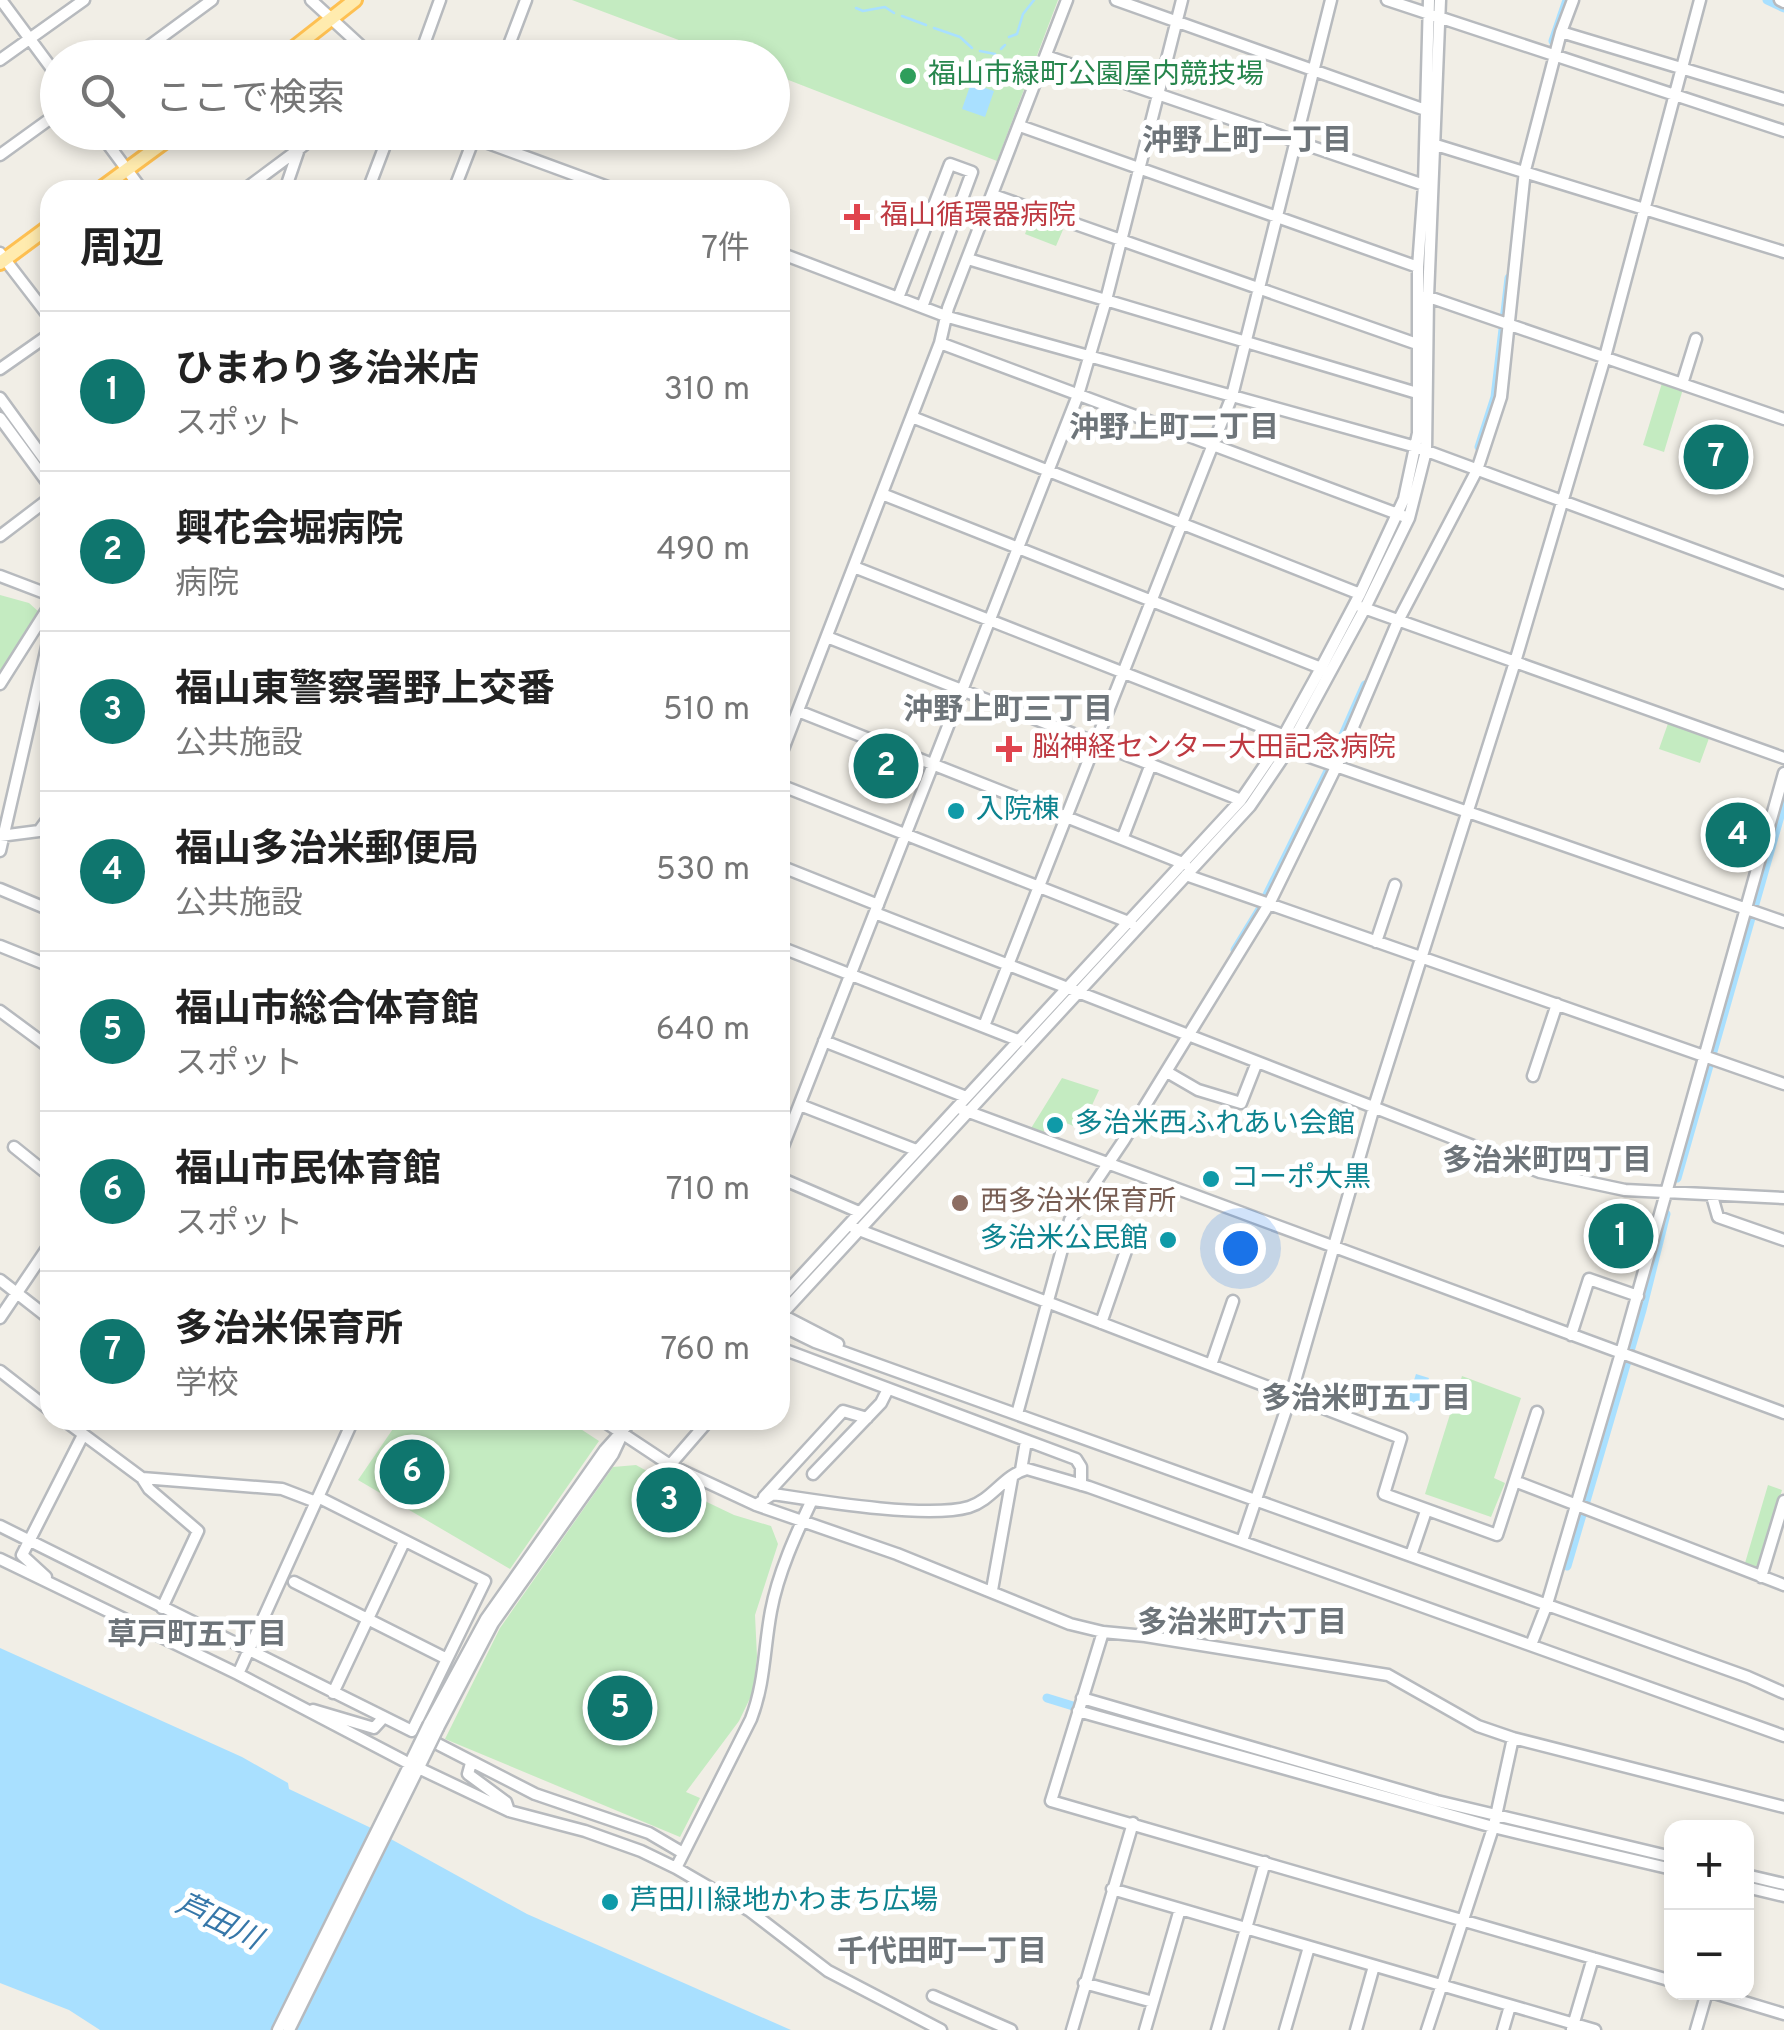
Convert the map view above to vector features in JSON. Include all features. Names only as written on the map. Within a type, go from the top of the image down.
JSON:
[{"type":"main road","points":[[305,40],[355,0]]},
{"type":"main road","points":[[113,180],[154,150]]},
{"type":"main road","points":[[2,258],[40,233]]},
{"type":"street","points":[[1,0],[40,53]]},
{"type":"street","points":[[0,60],[84,0]]},
{"type":"street","points":[[158,40],[212,0]]},
{"type":"street","points":[[311,0],[354,40]]},
{"type":"street","points":[[426,40],[440,0]]},
{"type":"street","points":[[511,40],[526,0]]},
{"type":"street","points":[[790,732],[1067,0]]},
{"type":"street","points":[[1116,0],[1432,112]]},
{"type":"street","points":[[790,1130],[1091,357],[1182,0]]},
{"type":"street","points":[[984,1026],[1232,396],[1331,0]]},
{"type":"street","points":[[1386,0],[1784,130]]},
{"type":"street","points":[[1429,0],[1435,16]]},
{"type":"street","points":[[790,1290],[1183,872],[1250,806],[1360,604],[1404,516],[1421,449],[1423,295],[1418,267],[1432,112],[1435,16],[1440,0]]},
{"type":"street","points":[[1017,1414],[1070,1220],[1190,1036],[1269,904],[1336,767],[1398,621],[1477,470],[1501,397],[1525,170],[1573,0]]},
{"type":"street","points":[[1242,1541],[1515,662],[1605,357],[1700,0]]},
{"type":"street","points":[[1561,32],[1784,98]]},
{"type":"street","points":[[1046,56],[1424,184]]},
{"type":"street","points":[[1421,449],[1417,344],[1436,145],[1432,112]]},
{"type":"street","points":[[0,155],[40,125]]},
{"type":"street","points":[[1020,126],[1418,267]]},
{"type":"street","points":[[1436,145],[1784,252]]},
{"type":"street","points":[[113,150],[135,180]]},
{"type":"street","points":[[257,180],[298,150]]},
{"type":"street","points":[[288,180],[299,150]]},
{"type":"street","points":[[372,180],[383,150]]},
{"type":"street","points":[[458,180],[469,150]]},
{"type":"street","points":[[513,150],[590,180]]},
{"type":"street","points":[[898,298],[950,164],[972,172],[922,307]]},
{"type":"street","points":[[993,195],[1417,344]]},
{"type":"street","points":[[790,257],[948,316],[1421,449],[1784,583]]},
{"type":"street","points":[[2,258],[40,306]]},
{"type":"street","points":[[968,260],[1417,394]]},
{"type":"street","points":[[1423,295],[1784,419]]},
{"type":"street","points":[[1682,384],[1696,339]]},
{"type":"street","points":[[0,368],[40,341]]},
{"type":"street","points":[[940,342],[1404,516]]},
{"type":"street","points":[[0,398],[40,453]]},
{"type":"street","points":[[912,417],[1181,524],[1398,621],[1784,758]]},
{"type":"street","points":[[0,418],[40,472]]},
{"type":"street","points":[[882,494],[1321,668]]},
{"type":"street","points":[[0,536],[40,506]]},
{"type":"street","points":[[854,567],[1124,672],[1336,767],[1784,922]]},
{"type":"street","points":[[0,576],[40,591]]},
{"type":"street","points":[[1183,872],[1283,746],[1321,668],[1360,604]]},
{"type":"street","points":[[0,684],[40,621]]},
{"type":"street","points":[[827,637],[1241,800]]},
{"type":"street","points":[[0,851],[40,676]]},
{"type":"street","points":[[798,712],[1123,837],[1183,872],[1784,1084]]},
{"type":"street","points":[[1123,837],[1152,764]]},
{"type":"street","points":[[1532,1645],[1581,1509],[1665,1194],[1750,911],[1784,773]]},
{"type":"street","points":[[790,789],[1135,925]]},
{"type":"street","points":[[2,836],[40,830]]},
{"type":"street","points":[[790,870],[1009,965],[1540,1172],[1583,1183],[1665,1194],[1784,1198]]},
{"type":"street","points":[[1376,942],[1395,886]]},
{"type":"street","points":[[0,889],[40,906]]},
{"type":"street","points":[[0,946],[40,962]]},
{"type":"street","points":[[790,951],[1025,1042]]},
{"type":"street","points":[[1532,1076],[1558,1004]]},
{"type":"street","points":[[0,1011],[40,1041]]},
{"type":"street","points":[[824,1040],[966,1097]]},
{"type":"street","points":[[790,1304],[852,1227],[859,1212],[916,1150],[961,1109],[966,1097],[1025,1042]]},
{"type":"street","points":[[1166,1072],[1198,1090],[1241,1104],[1257,1062]]},
{"type":"street","points":[[800,1105],[916,1150]]},
{"type":"street","points":[[961,1109],[1784,1413]]},
{"type":"street","points":[[14,1147],[40,1168]]},
{"type":"street","points":[[790,1182],[859,1212]]},
{"type":"street","points":[[1712,1196],[1718,1217],[1784,1240]]},
{"type":"street","points":[[852,1227],[1401,1438],[1384,1494],[1497,1535],[1537,1412]]},
{"type":"street","points":[[1100,1323],[1128,1245]]},
{"type":"street","points":[[0,1318],[40,1259]]},
{"type":"street","points":[[1571,1335],[1589,1279],[1638,1296]]},
{"type":"street","points":[[0,1280],[40,1311]]},
{"type":"street","points":[[1211,1365],[1233,1301]]},
{"type":"street","points":[[790,1320],[865,1358]]},
{"type":"street","points":[[790,1330],[1784,1693]]},
{"type":"street","points":[[790,1352],[1076,1459],[1081,1467],[1081,1485]]},
{"type":"street","points":[[0,1371],[40,1402]]},
{"type":"street","points":[[813,1474],[882,1403],[888,1388]]},
{"type":"street","points":[[756,1505],[843,1411],[867,1418]]},
{"type":"street","points":[[77,1430],[142,1478],[198,1531],[162,1608]]},
{"type":"street","points":[[238,1674],[348,1430]]},
{"type":"street","points":[[616,1430],[670,1465],[756,1505],[992,1590],[1052,1618],[1103,1632],[1388,1675],[1478,1726],[1513,1738],[1784,1806]]},
{"type":"street","points":[[289,2030],[434,1726],[493,1623],[613,1454],[625,1430]]},
{"type":"street","points":[[670,1465],[701,1430]]},
{"type":"street","points":[[58,1588],[22,1556],[83,1435]]},
{"type":"street","points":[[992,1590],[1026,1441]]},
{"type":"street","points":[[756,1505],[773,1494],[953,1510],[984,1501],[1017,1473]]},
{"type":"street","points":[[1017,1473],[1081,1485],[1784,1736]]},
{"type":"street","points":[[142,1478],[282,1488],[317,1499],[485,1581],[412,1730]]},
{"type":"street","points":[[1517,1482],[1784,1586]]},
{"type":"street","points":[[676,1868],[760,1695],[771,1612],[812,1500]]},
{"type":"street","points":[[1761,1577],[1784,1501]]},
{"type":"street","points":[[1411,1555],[1426,1510]]},
{"type":"street","points":[[0,1526],[535,1794],[649,1833],[683,1853]]},
{"type":"street","points":[[333,1693],[404,1542]]},
{"type":"street","points":[[0,1559],[509,1812],[585,1831],[676,1868],[750,1911],[828,1971],[941,2030]]},
{"type":"street","points":[[294,1582],[447,1659]]},
{"type":"street","points":[[1103,1632],[1050,1801],[1664,1979]]},
{"type":"street","points":[[1082,1698],[1494,1822],[1664,1855]]},
{"type":"street","points":[[296,1706],[374,1728],[384,1717]]},
{"type":"street","points":[[1078,1711],[1664,1868]]},
{"type":"street","points":[[1427,2030],[1494,1822],[1513,1738]]},
{"type":"street","points":[[471,1762],[468,1774],[506,1802],[509,1812]]},
{"type":"street","points":[[278,2030],[414,1767]]},
{"type":"street","points":[[1072,2030],[1133,1822]]},
{"type":"street","points":[[1217,2030],[1265,1862]]},
{"type":"street","points":[[1754,1877],[1784,1884]]},
{"type":"street","points":[[1112,1888],[1573,2027],[1595,2030]]},
{"type":"street","points":[[1754,1889],[1784,1896]]},
{"type":"street","points":[[1145,2030],[1180,1909]]},
{"type":"street","points":[[1285,2030],[1309,1947]]},
{"type":"street","points":[[1573,2027],[1593,1958]]},
{"type":"street","points":[[1356,2030],[1374,1966]]},
{"type":"street","points":[[1084,1983],[1153,2002]]},
{"type":"street","points":[[933,1996],[1012,2030]]},
{"type":"street","points":[[1696,2030],[1706,2000]]},
{"type":"street","points":[[1736,2000],[1784,2014]]},
{"type":"street","points":[[1503,2030],[1510,2006]]},
{"type":"green space","points":[[572,0],[1058,0],[997,161],[790,81],[790,40],[679,40]]},
{"type":"green space","points":[[1034,212],[1065,225],[1056,246],[1025,234]]},
{"type":"green space","points":[[1662,383],[1683,389],[1664,452],[1643,445]]},
{"type":"green space","points":[[0,595],[29,603],[39,612],[0,673]]},
{"type":"green space","points":[[1671,715],[1712,730],[1700,763],[1659,749]]},
{"type":"green space","points":[[1062,1078],[1099,1090],[1081,1129],[1051,1117],[1038,1144],[1025,1138]]},
{"type":"green space","points":[[1462,1376],[1521,1398],[1494,1478],[1505,1483],[1491,1517],[1425,1494]]},
{"type":"green space","points":[[392,1430],[582,1430],[599,1441],[510,1569],[358,1480]]},
{"type":"green space","points":[[636,1465],[665,1481],[654,1501],[674,1513],[686,1492],[734,1515],[771,1526],[778,1544],[755,1615],[757,1657],[753,1692],[739,1721],[686,1792],[700,1798],[680,1837],[445,1739],[500,1628],[613,1467]]},
{"type":"green space","points":[[1768,1485],[1782,1490],[1759,1572],[1747,1568],[1745,1563]]},
{"type":"water","points":[[971,83],[994,91],[985,117],[962,109]]},
{"type":"water","points":[[1416,1374],[1429,1378],[1420,1406],[1407,1402]]},
{"type":"water","name":"芦田川","points":[[0,1648],[242,1757],[288,1783],[289,1789],[369,1827],[527,1914],[791,2030],[100,2030],[69,2010],[0,1983]]},
{"type":"waterway","points":[[1009,37],[1017,34],[1023,14],[1034,0]]},
{"type":"waterway","points":[[1553,41],[1567,0]]},
{"type":"waterway","points":[[1767,0],[1784,8]]},
{"type":"waterway","points":[[856,8],[863,11],[885,7],[894,13]]},
{"type":"waterway","points":[[902,16],[926,25]]},
{"type":"waterway","points":[[934,28],[960,37],[972,48]]},
{"type":"waterway","points":[[1001,49],[1005,45]]},
{"type":"waterway","points":[[980,51],[995,54]]},
{"type":"waterway","points":[[1479,447],[1495,397],[1509,278]]},
{"type":"waterway","points":[[1332,760],[1365,685]]},
{"type":"waterway","points":[[1284,746],[1301,716]]},
{"type":"waterway","points":[[1235,815],[1273,763]]},
{"type":"waterway","points":[[1265,899],[1329,769]]},
{"type":"waterway","points":[[1677,1178],[1784,802]]},
{"type":"waterway","points":[[1235,950],[1262,906]]},
{"type":"waterway","points":[[992,1077],[1047,1020]]},
{"type":"waterway","points":[[1567,1566],[1666,1214]]},
{"type":"waterway","points":[[1047,1698],[1073,1706]]},
{"type":"waterway","points":[[1086,1706],[1276,1759]]},
{"type":"waterway","points":[[1334,1776],[1410,1799]]},
{"type":"place","name":"福山市緑町公園屋内競技場","points":[[908,76]]},
{"type":"place","name":"福山循環器病院","points":[[857,217]]},
{"type":"place","name":"多治米保育所","points":[[1716,457]]},
{"type":"place","name":"脳神経センター大田記念病院","points":[[1009,749]]},
{"type":"place","name":"興花会堀病院","points":[[886,766]]},
{"type":"place","name":"入院棟","points":[[956,811]]},
{"type":"place","name":"福山多治米郵便局","points":[[1738,835]]},
{"type":"place","name":"多治米西ふれあい会館","points":[[1055,1125]]},
{"type":"place","name":"コーポ大黒","points":[[1211,1179]]},
{"type":"place","name":"西多治米保育所","points":[[960,1203]]},
{"type":"place","name":"ひまわり多治米店","points":[[1621,1236]]},
{"type":"place","name":"多治米公民館","points":[[1168,1240]]},
{"type":"place","name":"福山市民体育館","points":[[412,1472]]},
{"type":"place","name":"福山東警察署野上交番","points":[[669,1500]]},
{"type":"place","name":"福山市総合体育館","points":[[620,1708]]},
{"type":"place","name":"芦田川緑地かわまち広場","points":[[610,1902]]},
{"type":"district","name":"沖野上町一丁目","points":[[1247,142]]},
{"type":"district","name":"沖野上町二丁目","points":[[1174,429]]},
{"type":"district","name":"沖野上町三丁目","points":[[1008,711]]},
{"type":"district","name":"多治米町四丁目","points":[[1547,1162]]},
{"type":"district","name":"多治米町五丁目","points":[[1366,1400]]},
{"type":"district","name":"多治米町六丁目","points":[[1242,1624]]},
{"type":"district","name":"草戸町五丁目","points":[[197,1636]]},
{"type":"district","name":"千代田町一丁目","points":[[942,1953]]}]
